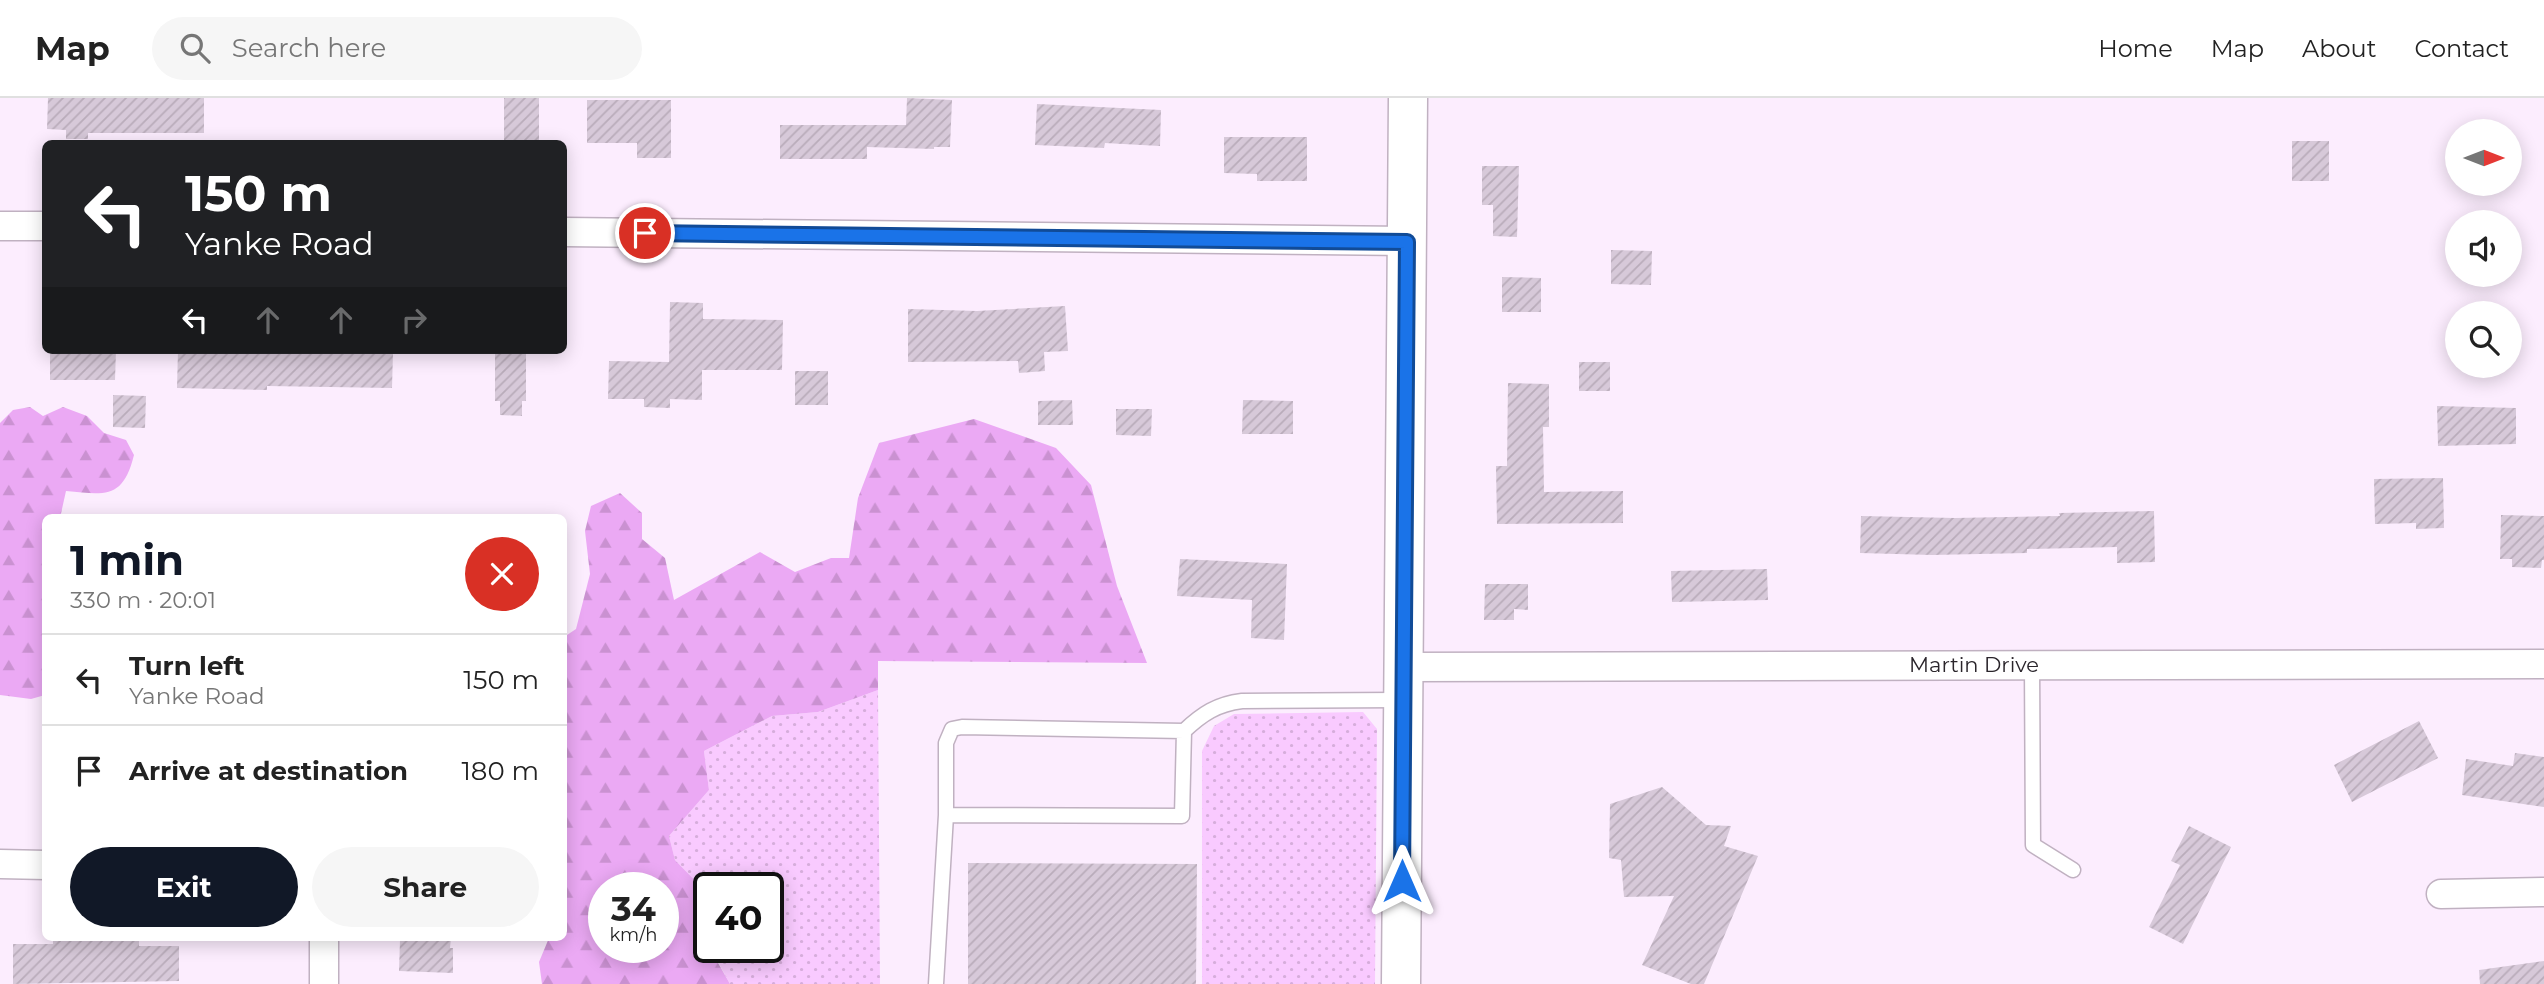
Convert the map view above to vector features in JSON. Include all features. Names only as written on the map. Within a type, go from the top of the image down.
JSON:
[{"type":"street","points":[[1401,984],[1408,98]]},
{"type":"street","points":[[0,226],[42,226]]},
{"type":"street","points":[[567,232],[1407,242]]},
{"type":"street","name":"Martin Drive","points":[[1403,683],[2032,665],[2544,664]]},
{"type":"street","points":[[0,864],[42,865]]},
{"type":"street","points":[[2441,894],[2544,892]]},
{"type":"street","points":[[324,941],[324,984]]},
{"type":"lane","points":[[2032,665],[2033,845],[2073,870]]},
{"type":"lane","points":[[936,984],[946,815],[946,743],[953,729],[1184,731],[1198,718],[1224,703],[1403,683]]},
{"type":"lane","points":[[946,815],[1182,816],[1184,731]]},
{"type":"shaded area","points":[[878,690],[880,984],[730,984],[719,963],[784,963],[784,872],[693,872],[693,879],[675,860],[669,836],[709,790],[704,751],[772,716],[818,712]]},
{"type":"shaded area","points":[[1363,712],[1377,729],[1375,984],[1202,984],[1202,751],[1214,726],[1234,714]]},
{"type":"green space","points":[[30,407],[43,416],[63,407],[87,416],[104,433],[126,440],[134,455],[130,469],[118,487],[102,493],[66,491],[61,514],[42,514],[42,696],[31,699],[0,695],[0,423],[13,410]]},
{"type":"green space","points":[[974,419],[1056,448],[1091,485],[1117,586],[1147,663],[878,661],[878,690],[818,712],[772,716],[704,751],[709,790],[669,836],[675,860],[693,879],[693,963],[718,963],[730,984],[542,984],[539,962],[548,941],[567,941],[567,635],[576,629],[590,574],[585,531],[591,506],[620,493],[642,513],[642,539],[665,558],[674,600],[760,552],[795,572],[831,558],[849,558],[858,498],[879,443]]},
{"type":"building","points":[[48,98],[204,98],[204,133],[88,133],[88,139],[66,139],[66,130],[47,129]]},
{"type":"building","points":[[504,98],[539,98],[539,140],[504,140]]},
{"type":"building","points":[[907,98],[952,100],[950,147],[867,147],[867,159],[780,159],[780,125],[906,125]]},
{"type":"building","points":[[587,100],[671,100],[671,158],[637,158],[637,143],[587,143]]},
{"type":"building","points":[[1037,104],[1161,110],[1160,146],[1105,143],[1104,148],[1035,145]]},
{"type":"building","points":[[1224,137],[1307,137],[1307,181],[1257,181],[1257,174],[1224,173]]},
{"type":"building","points":[[2292,141],[2329,141],[2329,181],[2292,181]]},
{"type":"building","points":[[1482,166],[1519,166],[1517,237],[1493,236],[1493,205],[1482,205]]},
{"type":"building","points":[[1611,250],[1652,251],[1651,285],[1611,284]]},
{"type":"building","points":[[1502,277],[1541,278],[1541,312],[1502,312]]},
{"type":"building","points":[[670,302],[703,303],[703,319],[783,320],[782,370],[702,370],[702,400],[670,399],[670,408],[644,407],[644,399],[608,399],[609,361],[669,362]]},
{"type":"building","points":[[1065,306],[1068,351],[1044,352],[1045,371],[1019,373],[1018,361],[908,362],[908,309],[977,311]]},
{"type":"building","points":[[50,354],[116,354],[115,380],[50,380]]},
{"type":"building","points":[[178,354],[393,354],[392,388],[177,388]]},
{"type":"building","points":[[495,354],[526,354],[526,401],[522,401],[522,416],[500,415],[500,401],[495,401]]},
{"type":"building","points":[[1579,362],[1610,362],[1610,391],[1579,391]]},
{"type":"building","points":[[795,371],[828,371],[828,405],[795,405]]},
{"type":"building","points":[[1508,383],[1549,384],[1549,427],[1543,427],[1544,492],[1623,491],[1623,523],[1497,524],[1496,466],[1507,466]]},
{"type":"building","points":[[113,395],[146,396],[145,428],[113,427]]},
{"type":"building","points":[[1072,400],[1073,425],[1038,425],[1038,401]]},
{"type":"building","points":[[1243,400],[1293,401],[1293,434],[1242,434]]},
{"type":"building","points":[[2437,406],[2516,408],[2516,444],[2438,446]]},
{"type":"building","points":[[1116,409],[1152,409],[1151,436],[1116,435]]},
{"type":"building","points":[[2443,478],[2444,528],[2416,529],[2416,523],[2375,524],[2374,479]]},
{"type":"building","points":[[2154,511],[2155,562],[2117,563],[2117,547],[2027,549],[2027,553],[1860,553],[1861,516],[1955,518]]},
{"type":"building","points":[[2501,515],[2544,516],[2544,560],[2541,568],[2512,567],[2512,559],[2500,559]]},
{"type":"building","points":[[1180,559],[1287,564],[1284,640],[1251,638],[1252,600],[1177,596]]},
{"type":"building","points":[[1767,569],[1768,600],[1672,602],[1671,571]]},
{"type":"building","points":[[1485,584],[1528,584],[1528,610],[1514,609],[1514,620],[1484,620]]},
{"type":"building","points":[[2419,721],[2438,758],[2352,802],[2334,765]]},
{"type":"building","points":[[2515,753],[2544,757],[2544,807],[2462,795],[2466,759],[2513,766]]},
{"type":"building","points":[[1662,787],[1706,825],[1731,826],[1724,846],[1758,856],[1704,984],[1691,984],[1642,965],[1674,896],[1624,897],[1621,860],[1609,858],[1610,804]]},
{"type":"building","points":[[2189,826],[2231,847],[2183,944],[2149,927],[2180,865],[2171,861]]},
{"type":"building","points":[[968,863],[1197,864],[1196,984],[968,984]]},
{"type":"building","points":[[53,941],[139,941],[139,946],[179,946],[179,981],[13,984],[13,944],[53,944]]},
{"type":"building","points":[[400,941],[451,941],[453,973],[399,971]]},
{"type":"building","points":[[2544,961],[2544,984],[2480,984],[2479,970]]},
{"type":"route","points":[[645,233],[1407,242],[1402,881]]}]
